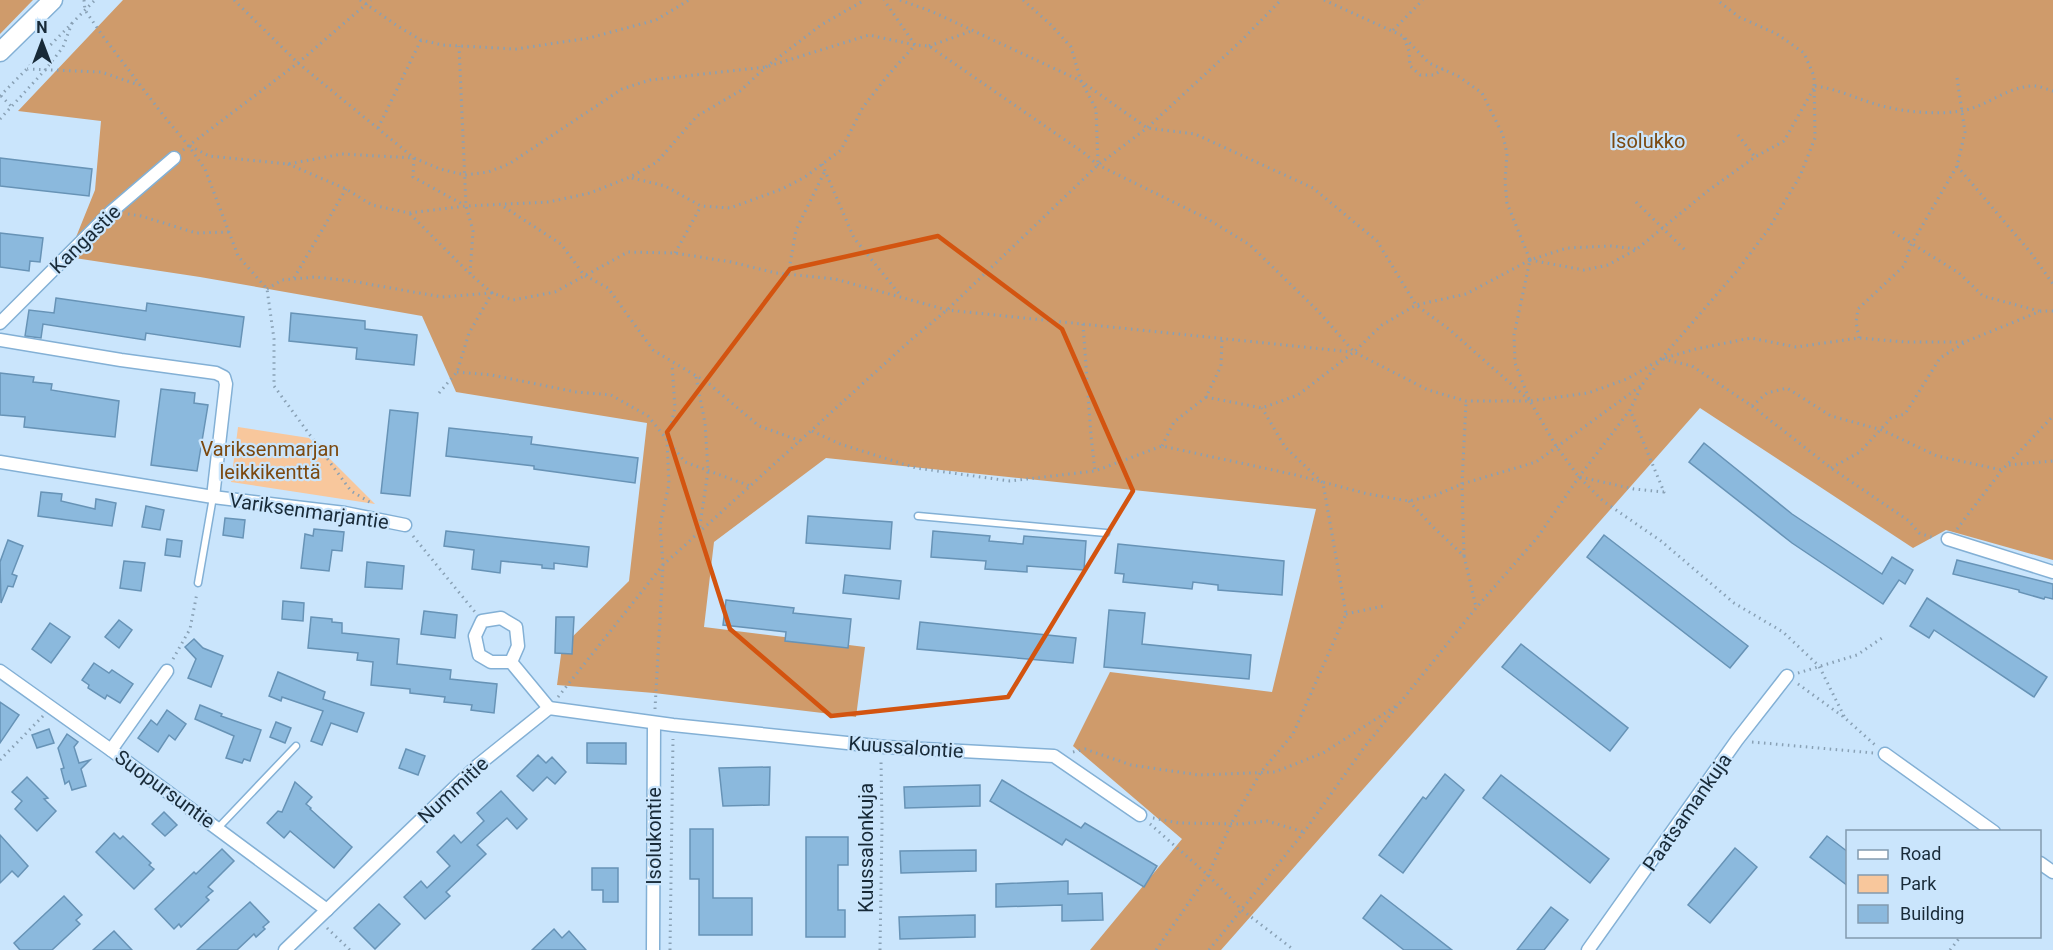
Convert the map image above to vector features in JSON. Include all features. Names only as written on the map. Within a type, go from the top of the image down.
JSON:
[{"type":"main road","points":[[0,52],[54,0]]},
{"type":"street","name":"Kangastie","points":[[0,323],[111,212],[174,158]]},
{"type":"street","points":[[0,340],[224,377],[226,384],[213,497]]},
{"type":"street","name":"Variksenmarjantie","points":[[0,462],[213,497],[345,513],[405,525]]},
{"type":"street","points":[[1948,539],[2053,572]]},
{"type":"street","points":[[501,618],[516,627],[518,646],[511,662],[491,662],[479,655],[475,636],[482,621],[501,618]]},
{"type":"street","points":[[511,662],[549,708],[654,723]]},
{"type":"street","name":"Suopursuntie","points":[[0,671],[218,828],[322,914]]},
{"type":"street","points":[[111,750],[167,671]]},
{"type":"street","name":"Paatsamankuja","points":[[1588,950],[1691,808],[1737,740],[1787,676]]},
{"type":"street","name":"Nummitie","points":[[285,950],[477,765],[549,708]]},
{"type":"street","name":"Kuussalontie","points":[[654,723],[881,746],[1054,756]]},
{"type":"street","name":"Isolukontie","points":[[653,950],[654,723]]},
{"type":"street","points":[[1885,754],[1993,830]]},
{"type":"street","points":[[1054,756],[1140,815]]},
{"type":"lane","points":[[198,583],[213,497]]},
{"type":"lane","points":[[918,516],[1106,533]]},
{"type":"lane","points":[[218,828],[296,746]]},
{"type":"path","points":[[84,0],[85,10],[140,86],[205,169],[238,256],[267,289],[274,339],[274,386],[351,490],[378,508]]},
{"type":"path","points":[[12,107],[0,95],[95,0]]},
{"type":"path","points":[[234,0],[298,63],[414,158],[440,170],[465,175],[488,172],[509,164],[622,89],[650,80],[766,67],[869,35],[929,46],[972,31]]},
{"type":"path","points":[[360,0],[421,40],[442,45],[516,49],[589,38],[656,20],[689,0]]},
{"type":"path","points":[[174,158],[188,145],[298,63],[372,0]]},
{"type":"path","points":[[288,164],[346,189],[372,205],[409,213],[466,206],[549,202],[590,193],[630,177],[657,162],[697,117],[740,91],[766,67],[821,25],[865,0]]},
{"type":"path","points":[[884,0],[915,45]]},
{"type":"path","points":[[900,0],[933,12],[1081,81],[1146,128],[1195,134],[1313,188],[1377,241],[1416,305],[1450,330],[1530,402]]},
{"type":"path","points":[[1023,0],[1071,47],[1081,81],[1096,108],[1098,165]]},
{"type":"path","points":[[549,708],[663,565],[912,339],[947,310],[1098,165],[1146,128],[1281,0]]},
{"type":"path","points":[[1324,0],[1393,30],[1403,36],[1429,63],[1458,76],[1482,93],[1503,135],[1507,154],[1505,181],[1507,203],[1530,260],[1514,335],[1515,363],[1530,402],[1556,446],[1579,477],[1603,501],[1661,541],[1734,603],[1783,633],[1819,666],[1845,718]]},
{"type":"path","points":[[1393,30],[1423,0]]},
{"type":"path","points":[[1209,950],[1304,832],[1363,749],[1398,705],[1476,608],[1537,538],[1579,477],[1630,410],[1642,385],[1661,359],[1737,271],[1768,230],[1800,176],[1815,138],[1814,76],[1804,53],[1777,34],[1739,17],[1717,0]]},
{"type":"path","points":[[0,119],[63,47],[73,22]]},
{"type":"path","points":[[1403,36],[1409,51],[1410,66],[1420,75],[1434,75],[1443,69]]},
{"type":"path","points":[[378,128],[421,40]]},
{"type":"path","points":[[630,177],[665,186],[701,206],[730,208],[783,189],[805,177],[841,150],[863,107],[915,45]]},
{"type":"path","points":[[459,46],[466,206],[473,231],[470,274]]},
{"type":"path","points":[[929,46],[1098,165],[1206,218],[1250,245],[1319,312],[1354,352]]},
{"type":"path","points":[[27,69],[101,72],[140,86]]},
{"type":"path","points":[[1859,339],[1858,309],[1904,266],[1911,245],[1957,166],[1965,132],[1957,78]]},
{"type":"path","points":[[1815,86],[1884,106],[1929,112],[1961,111],[1982,105],[2012,90],[2033,85],[2053,91]]},
{"type":"path","points":[[1530,260],[1584,270],[1608,265],[1637,249],[1709,190],[1755,157],[1784,141],[1815,86]]},
{"type":"path","points":[[1738,135],[1755,157]]},
{"type":"path","points":[[188,145],[209,156],[288,164],[342,154],[414,158]]},
{"type":"path","points":[[414,158],[413,177],[466,206]]},
{"type":"path","points":[[822,164],[854,238],[902,298]]},
{"type":"path","points":[[1957,166],[2031,253],[2053,284]]},
{"type":"path","points":[[788,275],[796,230],[825,171]]},
{"type":"path","points":[[294,279],[346,189]]},
{"type":"path","points":[[1636,202],[1684,250]]},
{"type":"path","points":[[502,206],[561,244],[584,275],[608,288],[653,350],[708,383],[759,426],[801,441]]},
{"type":"path","points":[[675,253],[701,206]]},
{"type":"path","points":[[111,212],[141,216],[196,233],[229,232]]},
{"type":"path","points":[[409,213],[492,293],[513,300],[555,292],[628,252],[675,253],[731,262],[788,275],[835,279],[947,310],[1354,352],[1428,390],[1466,402],[1530,402],[1588,393],[1627,379],[1661,359],[1751,338],[1796,347],[1859,339],[1965,342]]},
{"type":"path","points":[[1893,232],[1959,273],[1983,296],[2041,311],[2053,311]]},
{"type":"path","points":[[1206,397],[1262,408],[1298,395],[1354,352],[1382,325],[1416,305],[1466,294],[1530,260],[1567,248],[1611,246],[1637,249]]},
{"type":"path","points":[[267,289],[282,280],[315,277],[442,297],[492,293]]},
{"type":"path","points":[[439,393],[457,372],[469,333],[492,293]]},
{"type":"path","points":[[1831,468],[1860,452],[1891,418],[1905,414],[1940,358],[1965,342],[2041,311]]},
{"type":"path","points":[[1083,324],[1090,436],[1095,471]]},
{"type":"path","points":[[1162,446],[1174,422],[1206,397],[1221,366],[1222,338]]},
{"type":"path","points":[[1661,359],[1692,366],[1752,406],[1831,468],[1909,521],[1919,533],[1929,538],[1948,539],[2002,470],[2053,417]]},
{"type":"path","points":[[654,723],[663,565],[660,525],[669,484],[667,440],[675,408],[672,363]]},
{"type":"path","points":[[457,372],[492,375],[576,392],[610,395],[648,416],[685,462],[750,486]]},
{"type":"path","points":[[696,376],[705,423],[708,471],[699,532]]},
{"type":"path","points":[[812,430],[840,444],[916,468],[1010,481],[1095,471],[1162,446],[1296,475],[1368,494],[1409,501],[1436,495],[1462,484],[1536,462],[1642,385]]},
{"type":"path","points":[[1752,406],[1767,393],[1787,388],[1831,416],[1882,430],[1937,456],[2002,470]]},
{"type":"path","points":[[1466,402],[1462,484],[1464,556],[1476,608]]},
{"type":"path","points":[[1156,950],[1208,875],[1231,824],[1261,772],[1293,734],[1346,615],[1323,483],[1285,447],[1262,408]]},
{"type":"path","points":[[1579,477],[1634,489],[1664,492],[1630,410]]},
{"type":"path","points":[[2007,465],[2053,460]]},
{"type":"path","points":[[1409,501],[1464,556]]},
{"type":"path","points":[[405,525],[482,621]]},
{"type":"path","points":[[167,671],[190,629],[198,583]]},
{"type":"path","points":[[1346,615],[1384,606]]},
{"type":"path","points":[[1787,676],[1857,655],[1882,638]]},
{"type":"path","points":[[1787,676],[1845,718],[1885,754]]},
{"type":"path","points":[[1054,756],[1085,749],[1131,765],[1198,775],[1275,772],[1323,753],[1398,705]]},
{"type":"path","points":[[0,760],[51,708]]},
{"type":"path","points":[[670,950],[673,725]]},
{"type":"path","points":[[1737,740],[1885,754]]},
{"type":"path","name":"Kuussalonkuja","points":[[880,950],[881,746]]},
{"type":"path","points":[[1140,815],[1179,823],[1231,824],[1267,821],[1304,832]]},
{"type":"path","points":[[1140,815],[1208,875],[1242,910],[1294,950]]},
{"type":"path","points":[[322,914],[350,950]]},
{"type":"path","points":[[1950,950],[1959,938]]},
{"type":"highlighted area","points":[[938,236],[1062,329],[1133,491],[1008,697],[831,716],[730,629],[667,432],[790,269]]},
{"type":"green space","points":[[0,0],[33,0],[0,34]]},
{"type":"green space","name":"Isolukko","points":[[123,0],[2053,0],[2053,560],[1946,530],[1913,548],[1700,408],[1221,950],[1090,950],[1182,839],[1073,746],[1110,672],[1272,692],[1316,509],[826,458],[714,542],[704,627],[865,647],[856,717],[654,693],[557,685],[562,647],[629,581],[647,423],[456,392],[422,316],[200,277],[68,257],[95,190],[101,121],[18,111]]},
{"type":"green space","name":"Variksenmarjan leikkikenttä","points":[[238,427],[309,438],[375,504],[231,482]]},
{"type":"building","points":[[0,158],[92,169],[89,196],[0,186]]},
{"type":"building","points":[[0,233],[43,238],[40,262],[30,261],[29,271],[0,267]]},
{"type":"building","points":[[56,298],[146,311],[147,303],[244,317],[240,347],[146,333],[145,340],[43,324],[41,338],[25,336],[29,310],[54,313]]},
{"type":"building","points":[[291,313],[365,321],[365,329],[417,335],[414,365],[356,359],[357,348],[289,341]]},
{"type":"building","points":[[0,373],[34,377],[33,382],[52,384],[51,390],[119,401],[115,437],[24,427],[25,417],[0,415]]},
{"type":"building","points":[[161,389],[195,393],[194,403],[208,405],[197,471],[151,465]]},
{"type":"building","points":[[390,410],[418,413],[410,496],[381,493]]},
{"type":"building","points":[[449,428],[532,437],[531,444],[638,458],[635,483],[534,469],[534,466],[446,456]]},
{"type":"building","points":[[1704,443],[1792,514],[1882,574],[1892,557],[1913,570],[1905,584],[1899,580],[1883,604],[1792,543],[1689,462]]},
{"type":"building","points":[[41,492],[62,494],[61,501],[95,509],[96,499],[116,503],[112,526],[38,516]]},
{"type":"building","points":[[146,506],[164,510],[160,530],[142,527]]},
{"type":"building","points":[[808,516],[892,522],[890,549],[806,543]]},
{"type":"building","points":[[225,518],[245,520],[243,538],[223,535]]},
{"type":"building","points":[[314,529],[344,532],[342,551],[332,550],[329,571],[301,568],[305,534],[313,536]]},
{"type":"building","points":[[446,531],[589,547],[587,567],[554,563],[554,569],[542,568],[542,565],[501,561],[500,573],[472,569],[474,550],[444,546]]},
{"type":"building","points":[[933,531],[990,536],[989,541],[1023,544],[1024,536],[1086,541],[1084,570],[1027,566],[1027,572],[985,569],[986,561],[931,557]]},
{"type":"building","points":[[1604,535],[1748,646],[1730,668],[1587,557]]},
{"type":"building","points":[[167,539],[182,541],[180,557],[165,555]]},
{"type":"building","points":[[8,540],[23,546],[12,574],[17,576],[13,587],[8,586],[1,603],[0,562]]},
{"type":"building","points":[[1118,544],[1284,561],[1282,595],[1218,590],[1218,585],[1193,582],[1192,589],[1123,582],[1124,574],[1115,573]]},
{"type":"building","points":[[1957,560],[2053,584],[2053,599],[2045,597],[2044,599],[2019,592],[2019,590],[1953,574]]},
{"type":"building","points":[[124,561],[145,563],[141,591],[120,588]]},
{"type":"building","points":[[367,562],[404,566],[402,589],[365,587]]},
{"type":"building","points":[[845,575],[901,581],[899,599],[843,593]]},
{"type":"building","points":[[1927,598],[2047,677],[2034,697],[1934,630],[1929,638],[1910,626]]},
{"type":"building","points":[[726,600],[794,608],[793,613],[851,619],[848,648],[785,641],[786,632],[723,625]]},
{"type":"building","points":[[283,601],[304,603],[303,621],[282,619]]},
{"type":"building","points":[[1109,610],[1145,613],[1142,644],[1251,655],[1249,679],[1104,667]]},
{"type":"building","points":[[424,611],[457,615],[455,638],[421,634]]},
{"type":"building","points":[[311,617],[332,619],[332,622],[342,623],[342,633],[399,639],[397,664],[451,670],[450,679],[497,684],[494,713],[471,710],[472,705],[444,702],[445,697],[410,693],[410,689],[371,685],[373,662],[357,660],[358,653],[308,648]]},
{"type":"building","points":[[556,617],[574,617],[572,654],[555,653]]},
{"type":"building","points":[[119,620],[132,630],[119,648],[105,637]]},
{"type":"building","points":[[920,622],[1076,638],[1073,663],[917,649]]},
{"type":"building","points":[[50,623],[70,637],[51,663],[32,649]]},
{"type":"building","points":[[194,639],[203,648],[223,656],[211,687],[188,678],[196,659],[185,647]]},
{"type":"building","points":[[1521,644],[1628,728],[1610,751],[1502,667]]},
{"type":"building","points":[[94,663],[109,673],[112,670],[133,684],[120,703],[107,695],[105,699],[88,688],[89,685],[82,680]]},
{"type":"building","points":[[278,672],[325,692],[323,699],[364,713],[357,732],[331,723],[322,745],[311,741],[323,711],[282,697],[281,701],[269,696]]},
{"type":"building","points":[[0,702],[19,715],[0,743]]},
{"type":"building","points":[[200,705],[222,714],[221,716],[261,730],[250,761],[244,759],[242,763],[226,758],[234,736],[195,719]]},
{"type":"building","points":[[167,710],[186,724],[175,740],[169,735],[158,752],[138,738],[151,720],[157,725]]},
{"type":"building","points":[[276,722],[291,728],[285,743],[270,737]]},
{"type":"building","points":[[49,729],[54,743],[37,748],[32,735]]},
{"type":"building","points":[[67,734],[78,742],[74,747],[79,763],[90,760],[81,769],[86,786],[72,790],[69,781],[65,784],[61,769],[64,768],[58,748]]},
{"type":"building","points":[[587,743],[626,743],[626,764],[587,763]]},
{"type":"building","points":[[406,749],[425,756],[418,775],[399,768]]},
{"type":"building","points":[[538,755],[546,763],[552,757],[566,772],[555,784],[547,777],[533,791],[517,776]]},
{"type":"building","points":[[770,767],[769,805],[723,806],[719,768]]},
{"type":"building","points":[[1445,774],[1464,790],[1403,873],[1379,855],[1423,797],[1426,799]]},
{"type":"building","points":[[1501,775],[1609,859],[1590,883],[1483,798]]},
{"type":"building","points":[[27,777],[48,798],[44,799],[56,811],[37,831],[15,809],[22,801],[12,792]]},
{"type":"building","points":[[1002,780],[1081,828],[1085,823],[1157,866],[1144,887],[1066,839],[1062,845],[990,801]]},
{"type":"building","points":[[295,782],[312,797],[306,804],[310,809],[352,847],[334,868],[290,831],[284,838],[267,823],[278,811],[282,812]]},
{"type":"building","points":[[980,785],[980,806],[905,808],[904,787]]},
{"type":"building","points":[[501,791],[527,819],[517,829],[507,818],[477,845],[486,854],[446,892],[450,896],[425,919],[404,897],[421,881],[427,888],[450,866],[437,852],[454,835],[461,843],[484,821],[477,813]]},
{"type":"building","points":[[164,812],[177,825],[165,836],[152,824]]},
{"type":"building","points":[[690,829],[713,829],[713,898],[752,898],[752,935],[699,935],[699,879],[690,879]]},
{"type":"building","points":[[114,833],[120,839],[123,836],[151,863],[149,865],[154,869],[134,889],[96,852]]},
{"type":"building","points":[[0,835],[28,866],[18,877],[12,871],[0,883]]},
{"type":"building","points":[[1827,836],[1846,850],[1846,884],[1810,857]]},
{"type":"building","points":[[806,837],[848,837],[848,865],[838,865],[838,910],[845,910],[845,937],[806,937]]},
{"type":"building","points":[[1735,848],[1757,867],[1710,923],[1688,905]]},
{"type":"building","points":[[222,849],[234,861],[208,887],[213,891],[206,897],[209,900],[181,927],[179,924],[174,929],[155,909]]},
{"type":"building","points":[[976,850],[976,871],[901,873],[900,851]]},
{"type":"building","points":[[592,868],[618,868],[618,902],[603,902],[603,890],[592,890]]},
{"type":"building","points":[[1068,881],[1068,894],[1102,893],[1103,920],[1062,921],[1062,905],[996,907],[996,884]]},
{"type":"building","points":[[1381,895],[1452,950],[1404,950],[1363,918]]},
{"type":"building","points":[[64,896],[82,915],[76,920],[80,924],[52,950],[20,950],[14,943]]},
{"type":"building","points":[[250,902],[269,922],[263,927],[265,929],[256,937],[254,934],[237,950],[197,950]]},
{"type":"building","points":[[379,904],[400,924],[375,949],[354,928]]},
{"type":"building","points":[[1551,907],[1568,920],[1544,950],[1517,950]]},
{"type":"building","points":[[975,915],[975,937],[900,939],[899,917]]},
{"type":"building","points":[[554,929],[562,938],[569,931],[586,950],[532,950]]},
{"type":"building","points":[[114,931],[132,950],[93,950]]}]
